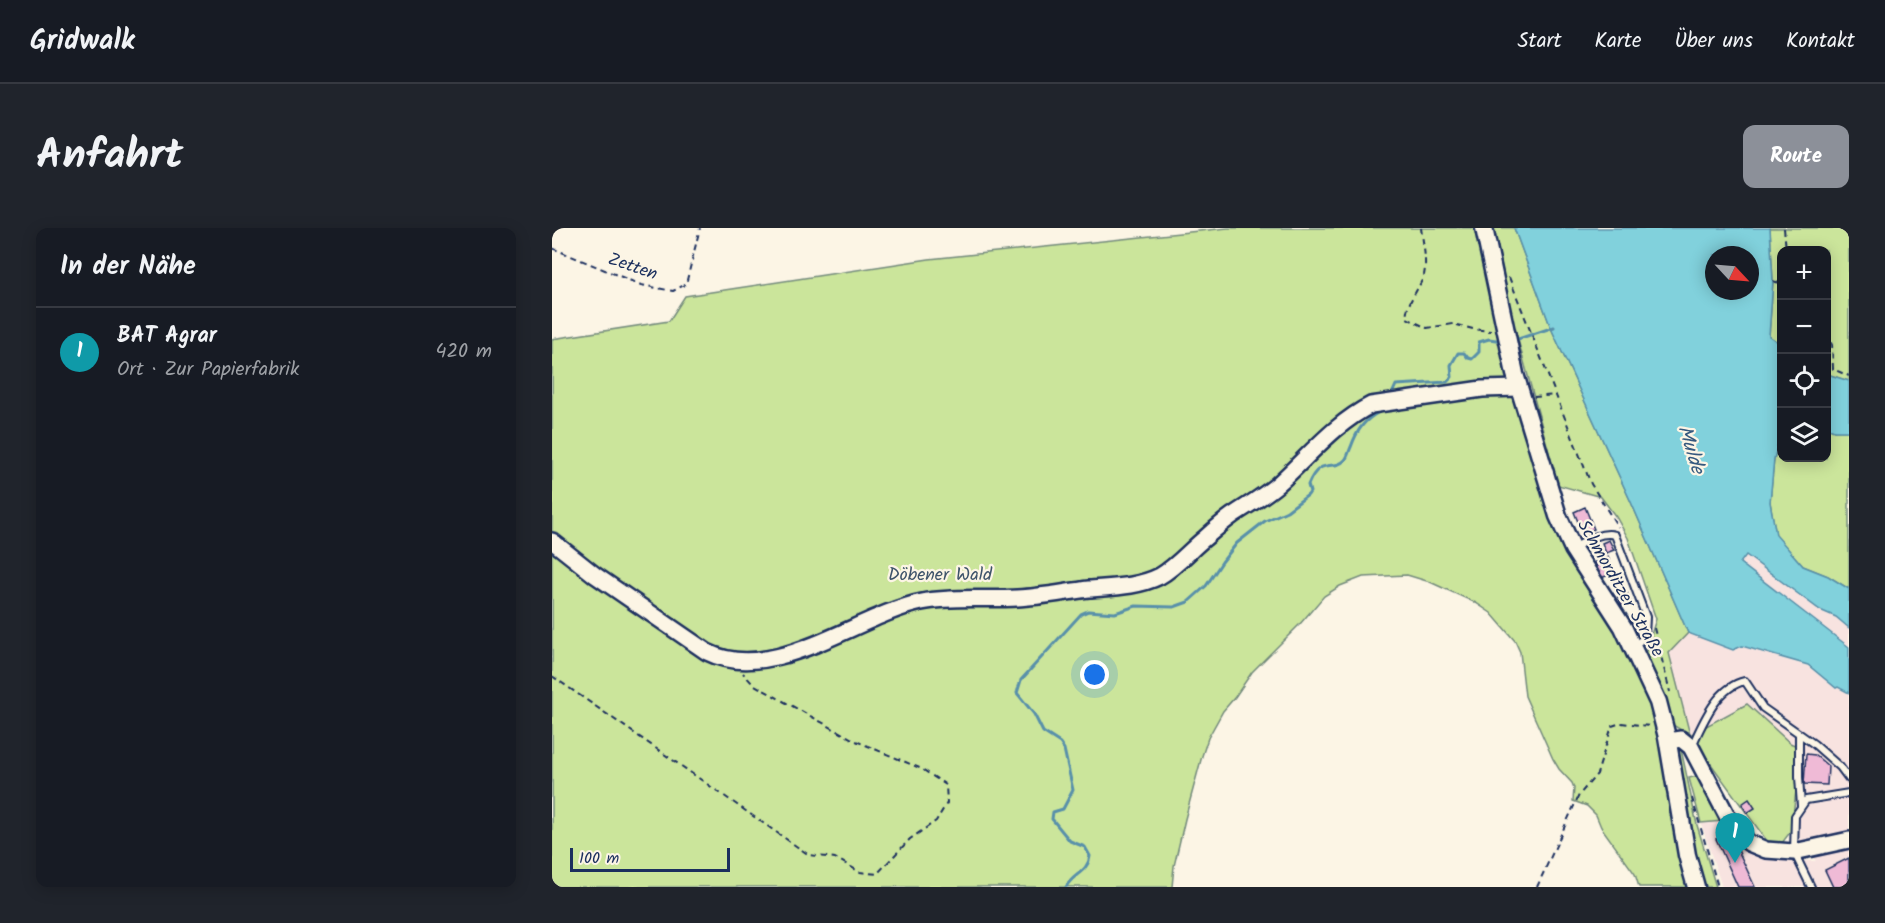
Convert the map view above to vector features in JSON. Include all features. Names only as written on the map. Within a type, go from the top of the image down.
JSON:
[{"type":"main road","name":"Schmorditzer Straße","points":[[1484,228],[1500,330],[1509,350],[1558,516],[1573,549],[1612,607],[1651,684],[1667,734],[1687,855],[1696,887]]},
{"type":"street","points":[[552,542],[595,575],[707,652],[742,661],[773,657],[827,639],[922,602],[1017,598],[1126,586],[1148,581],[1168,570],[1231,517],[1276,486],[1357,412],[1371,405],[1390,401],[1482,389],[1521,393]]},
{"type":"street","points":[[1667,734],[1681,739],[1691,747],[1733,828],[1749,843],[1766,849],[1794,852],[1849,840]]},
{"type":"lane","points":[[1573,549],[1607,533],[1614,535],[1646,617],[1645,636],[1634,648]]},
{"type":"lane","points":[[1691,747],[1706,714],[1732,684],[1745,681],[1763,708],[1840,767],[1849,779]]},
{"type":"lane","points":[[1799,734],[1798,777],[1801,807]]},
{"type":"lane","points":[[1811,887],[1794,852],[1795,816],[1806,800],[1849,793]]},
{"type":"path","name":"Zetten","points":[[552,248],[641,285],[673,291],[686,284],[700,228]]},
{"type":"path","points":[[1421,228],[1425,250],[1424,274],[1407,309],[1407,318],[1427,328],[1453,324],[1472,329],[1500,330]]},
{"type":"path","points":[[1784,228],[1786,246]]},
{"type":"path","points":[[1507,270],[1556,395],[1521,393]]},
{"type":"path","points":[[1773,281],[1777,282]]},
{"type":"path","points":[[1831,343],[1833,369],[1849,376]]},
{"type":"path","points":[[552,676],[809,855],[835,858],[860,872],[877,874],[910,839],[936,821],[947,803],[946,785],[922,769],[856,741],[753,684],[743,674],[742,661]]},
{"type":"path","points":[[1538,887],[1579,795],[1597,774],[1612,726],[1634,723],[1667,734]]},
{"type":"path","points":[[1692,796],[1718,887]]},
{"type":"shaded area","points":[[1745,554],[1820,610],[1836,617],[1849,628],[1849,647],[1740,563]]},
{"type":"shaded area","points":[[1688,633],[1733,650],[1742,646],[1808,666],[1836,688],[1837,686],[1849,693],[1849,887],[1722,887],[1701,823],[1723,821],[1743,846],[1778,860],[1816,861],[1791,831],[1796,791],[1797,746],[1790,743],[1690,735],[1669,653]]},
{"type":"green space","name":"Döbener Wald","points":[[1228,228],[1478,228],[1539,471],[1653,703],[1690,887],[1639,887],[1635,874],[1601,827],[1596,815],[1587,806],[1573,801],[1572,783],[1553,759],[1525,696],[1520,652],[1515,641],[1491,613],[1476,603],[1430,582],[1407,575],[1363,577],[1340,586],[1324,596],[1300,624],[1252,672],[1223,711],[1208,738],[1185,819],[1174,866],[1172,887],[556,887],[552,882],[552,339],[669,321],[685,296],[929,259]]},
{"type":"green space","points":[[1494,228],[1514,228],[1551,328],[1688,633],[1669,653],[1690,735],[1671,724],[1644,657],[1656,619],[1628,538],[1601,497],[1558,485],[1512,318]]},
{"type":"green space","points":[[1770,228],[1849,228],[1849,381],[1831,375],[1831,246],[1777,246],[1777,342],[1769,337],[1773,281]]},
{"type":"green space","points":[[1831,430],[1849,431],[1849,589],[1828,576],[1803,566],[1776,536],[1770,502],[1777,447],[1777,462],[1831,462]]},
{"type":"green space","points":[[1747,704],[1790,743],[1797,746],[1796,791],[1791,831],[1782,843],[1767,841],[1690,735]]},
{"type":"green space","points":[[1680,744],[1697,825],[1716,887],[1703,887],[1695,856],[1675,745]]},
{"type":"green space","points":[[1702,775],[1723,821],[1701,823],[1689,778]]},
{"type":"water","name":"Mulde","points":[[1514,228],[1770,228],[1773,281],[1769,336],[1777,342],[1777,447],[1770,502],[1776,535],[1803,566],[1828,576],[1849,589],[1849,628],[1836,617],[1820,610],[1746,555],[1740,563],[1849,647],[1849,693],[1836,688],[1808,665],[1742,646],[1733,650],[1688,633],[1551,328]]},
{"type":"water","points":[[1831,375],[1849,381],[1849,431],[1831,430]]},
{"type":"building","points":[[1585,507],[1594,529],[1583,534],[1574,512]]},
{"type":"building","points":[[1609,540],[1614,550],[1606,553],[1602,543]]},
{"type":"building","points":[[1608,557],[1614,573],[1601,578],[1595,562]]},
{"type":"building","points":[[1627,593],[1631,602],[1622,606],[1618,597]]},
{"type":"building","points":[[1806,754],[1815,755],[1828,766],[1827,785],[1804,784]]},
{"type":"building","points":[[1749,799],[1755,808],[1747,813],[1742,804]]},
{"type":"building","points":[[1730,833],[1755,887],[1738,887],[1716,839]]},
{"type":"building","points":[[1849,858],[1849,887],[1833,887],[1825,870]]},
{"type":"waterway","points":[[1512,341],[1554,327]]},
{"type":"waterway","points":[[1391,396],[1396,385],[1447,382],[1452,377],[1451,365],[1458,353],[1464,353],[1472,359],[1479,352],[1479,342],[1489,339],[1503,341]]},
{"type":"waterway","points":[[1066,887],[1086,866],[1090,856],[1085,847],[1070,841],[1052,819],[1053,812],[1063,809],[1073,790],[1064,749],[1060,743],[1043,732],[1034,714],[1017,693],[1021,680],[1081,614],[1088,611],[1115,613],[1136,606],[1174,607],[1188,602],[1206,586],[1237,543],[1265,521],[1287,511],[1308,495],[1310,492],[1308,485],[1317,470],[1345,460],[1362,426],[1381,411]]},
{"type":"place","name":"BAT Agrar","points":[[1735,863]]}]
